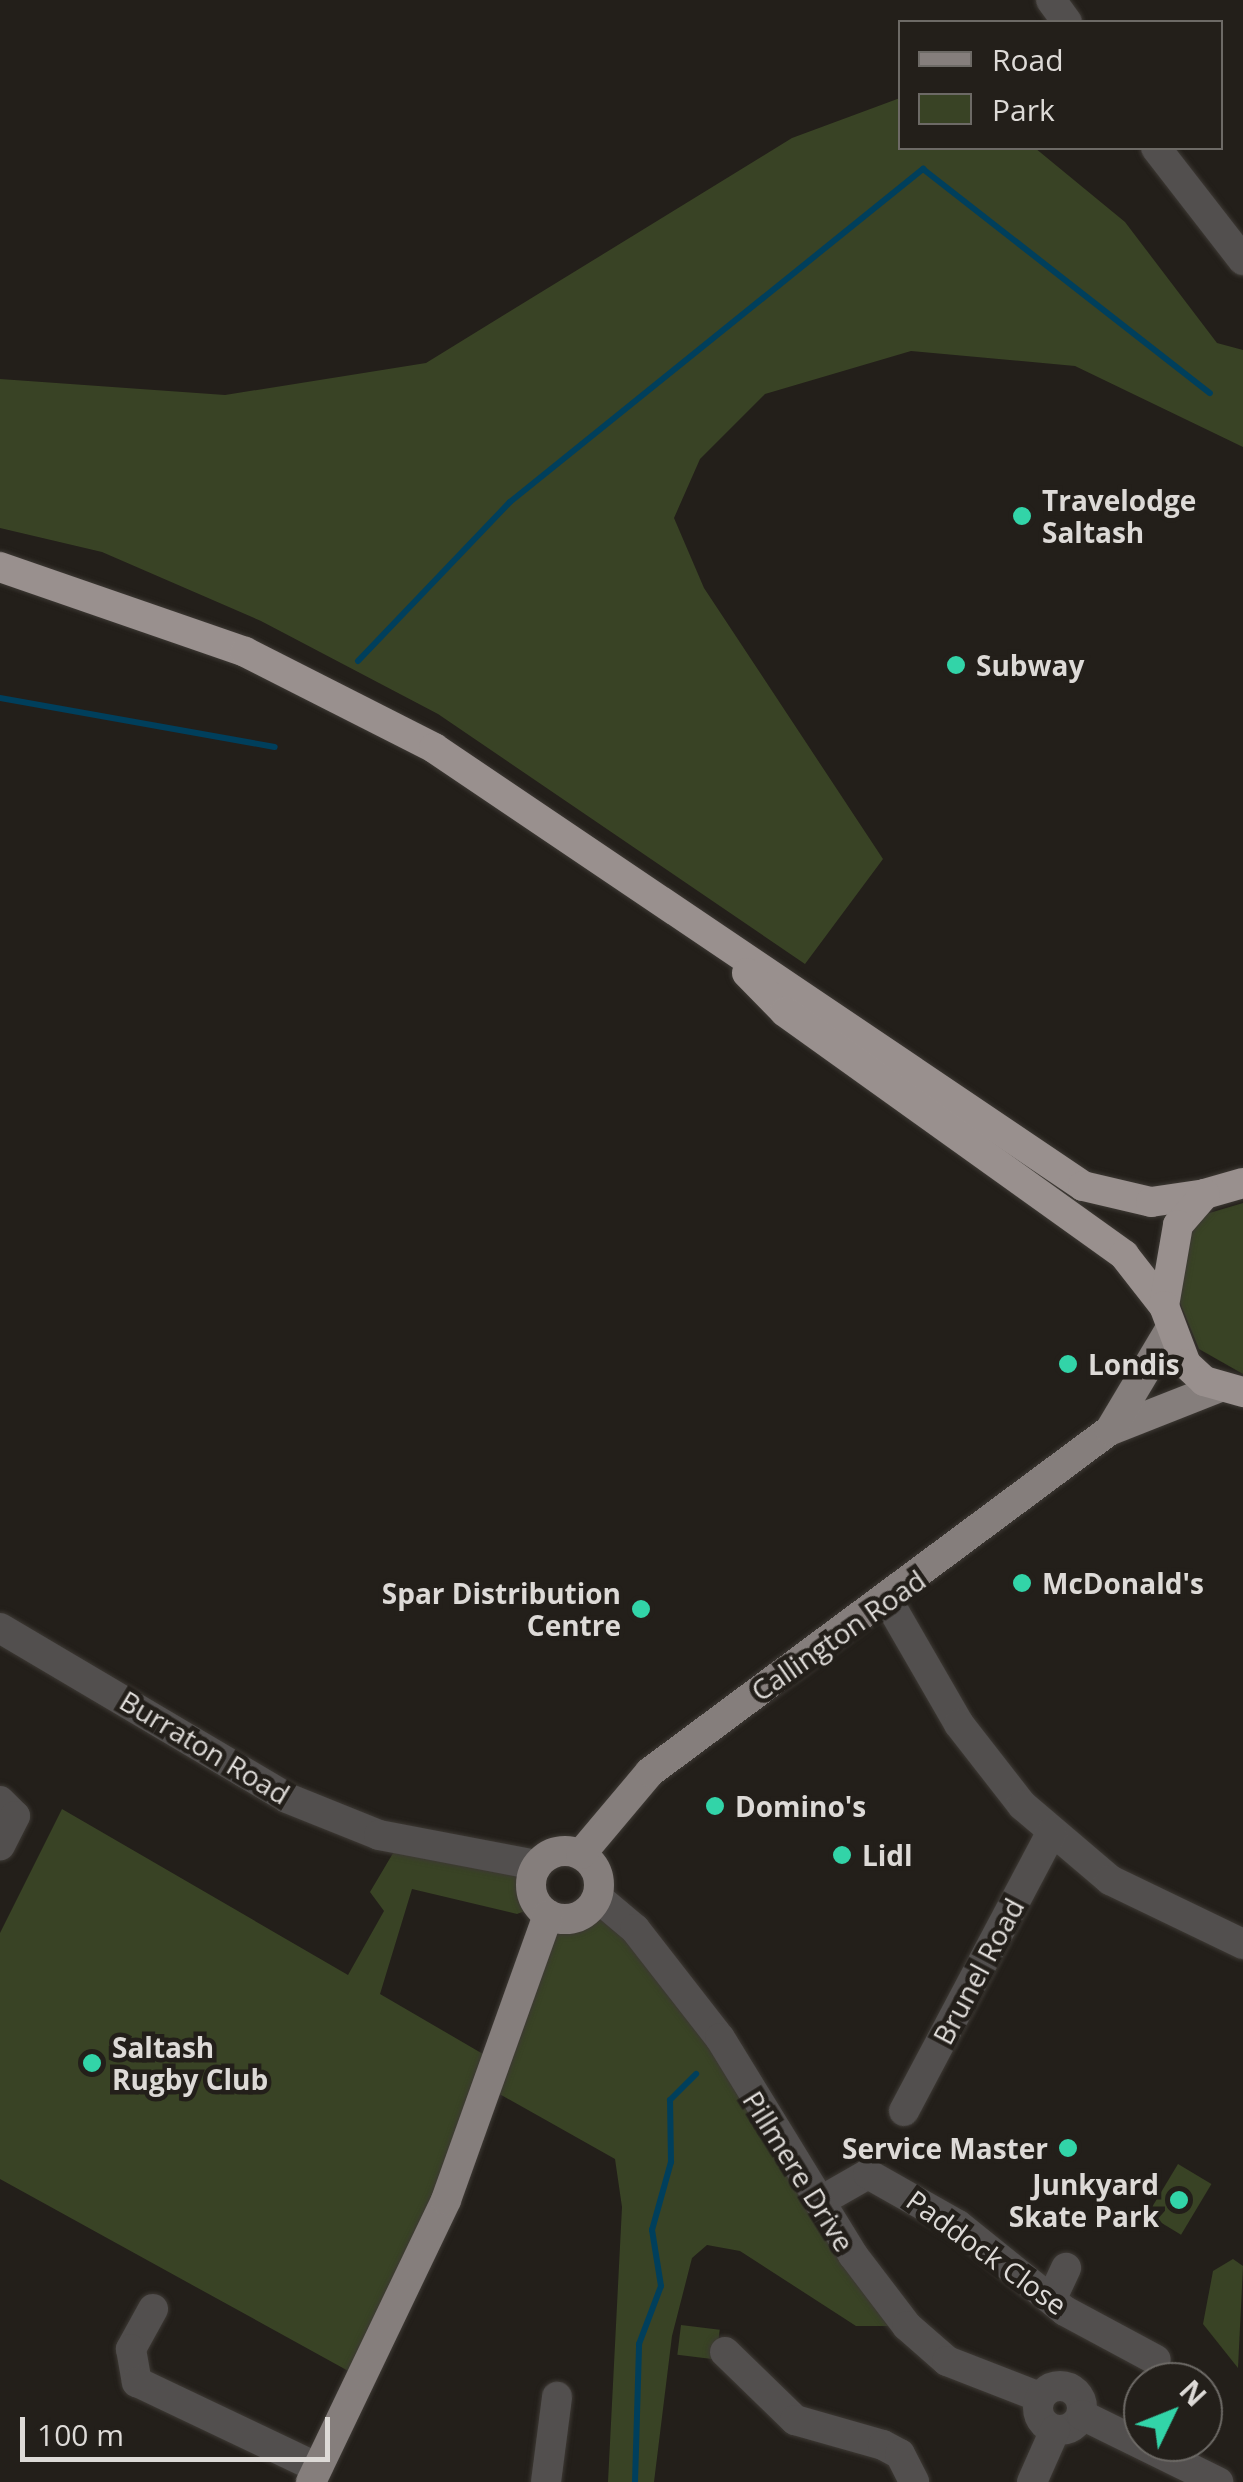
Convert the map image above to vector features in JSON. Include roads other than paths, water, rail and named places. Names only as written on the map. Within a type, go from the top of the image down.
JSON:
[{"type":"highway","points":[[0,567],[163,618],[328,692],[434,748],[723,950],[873,1036],[1083,1186],[1151,1202],[1222,1188]]},
{"type":"highway","points":[[723,950],[785,1012],[1124,1255],[1167,1319],[1186,1364],[1231,1390]]},
{"type":"highway","points":[[1167,1319],[1169,1240],[1243,1166]]},
{"type":"main road","name":"Callington Road","points":[[1110,1430],[1167,1319]]},
{"type":"main road","name":"Callington Road","points":[[581,1854],[650,1772],[888,1601],[1110,1430],[1231,1390]]},
{"type":"main road","points":[[559,1850],[581,1854],[596,1871],[597,1897],[578,1917],[548,1914],[532,1894],[536,1865],[559,1850]]},
{"type":"main road","points":[[314,2475],[446,2200],[548,1914]]},
{"type":"street","points":[[1158,150],[1243,260]]},
{"type":"street","points":[[888,1601],[959,1724],[1052,1832],[1110,1880],[1243,1944]]},
{"type":"street","name":"Burraton Road","points":[[0,1628],[315,1811],[379,1835],[536,1865]]},
{"type":"street","points":[[0,1800],[14,1816],[0,1846]]},
{"type":"street","name":"Brunel Road","points":[[904,2111],[1052,1832]]},
{"type":"street","name":"Pillmere Drive","points":[[597,1897],[635,1929],[720,2038],[819,2202],[907,2326],[947,2361],[1040,2397],[1070,2387],[1068,2422],[1218,2482]]},
{"type":"street","name":"Paddock Close","points":[[819,2202],[868,2174],[1156,2360]]},
{"type":"street","points":[[1053,2296],[1066,2268]]},
{"type":"street","points":[[153,2309],[132,2349],[136,2382],[314,2475]]},
{"type":"street","points":[[725,2352],[795,2420],[884,2445],[900,2454],[914,2482]]},
{"type":"street","points":[[546,2482],[557,2398]]},
{"type":"street","points":[[1032,2482],[1068,2422]]},
{"type":"waterway","points":[[358,661],[510,502],[923,169],[1210,393]]},
{"type":"waterway","points":[[0,698],[275,747]]},
{"type":"waterway","points":[[635,2482],[639,2344],[661,2286],[652,2230],[671,2162],[670,2100],[696,2074]]},
{"type":"place","name":"Travelodge Saltash","points":[[1022,516]]},
{"type":"place","name":"Subway","points":[[956,665]]},
{"type":"place","name":"Londis","points":[[1068,1364]]},
{"type":"place","name":"McDonald's","points":[[1022,1583]]},
{"type":"place","name":"Spar Distribution Centre","points":[[641,1609]]},
{"type":"place","name":"Domino's","points":[[715,1806]]},
{"type":"place","name":"Lidl","points":[[842,1855]]},
{"type":"place","name":"Saltash Rugby Club","points":[[92,2063]]},
{"type":"place","name":"Service Master","points":[[1068,2148]]},
{"type":"place","name":"Junkyard Skate Park","points":[[1179,2200]]}]
